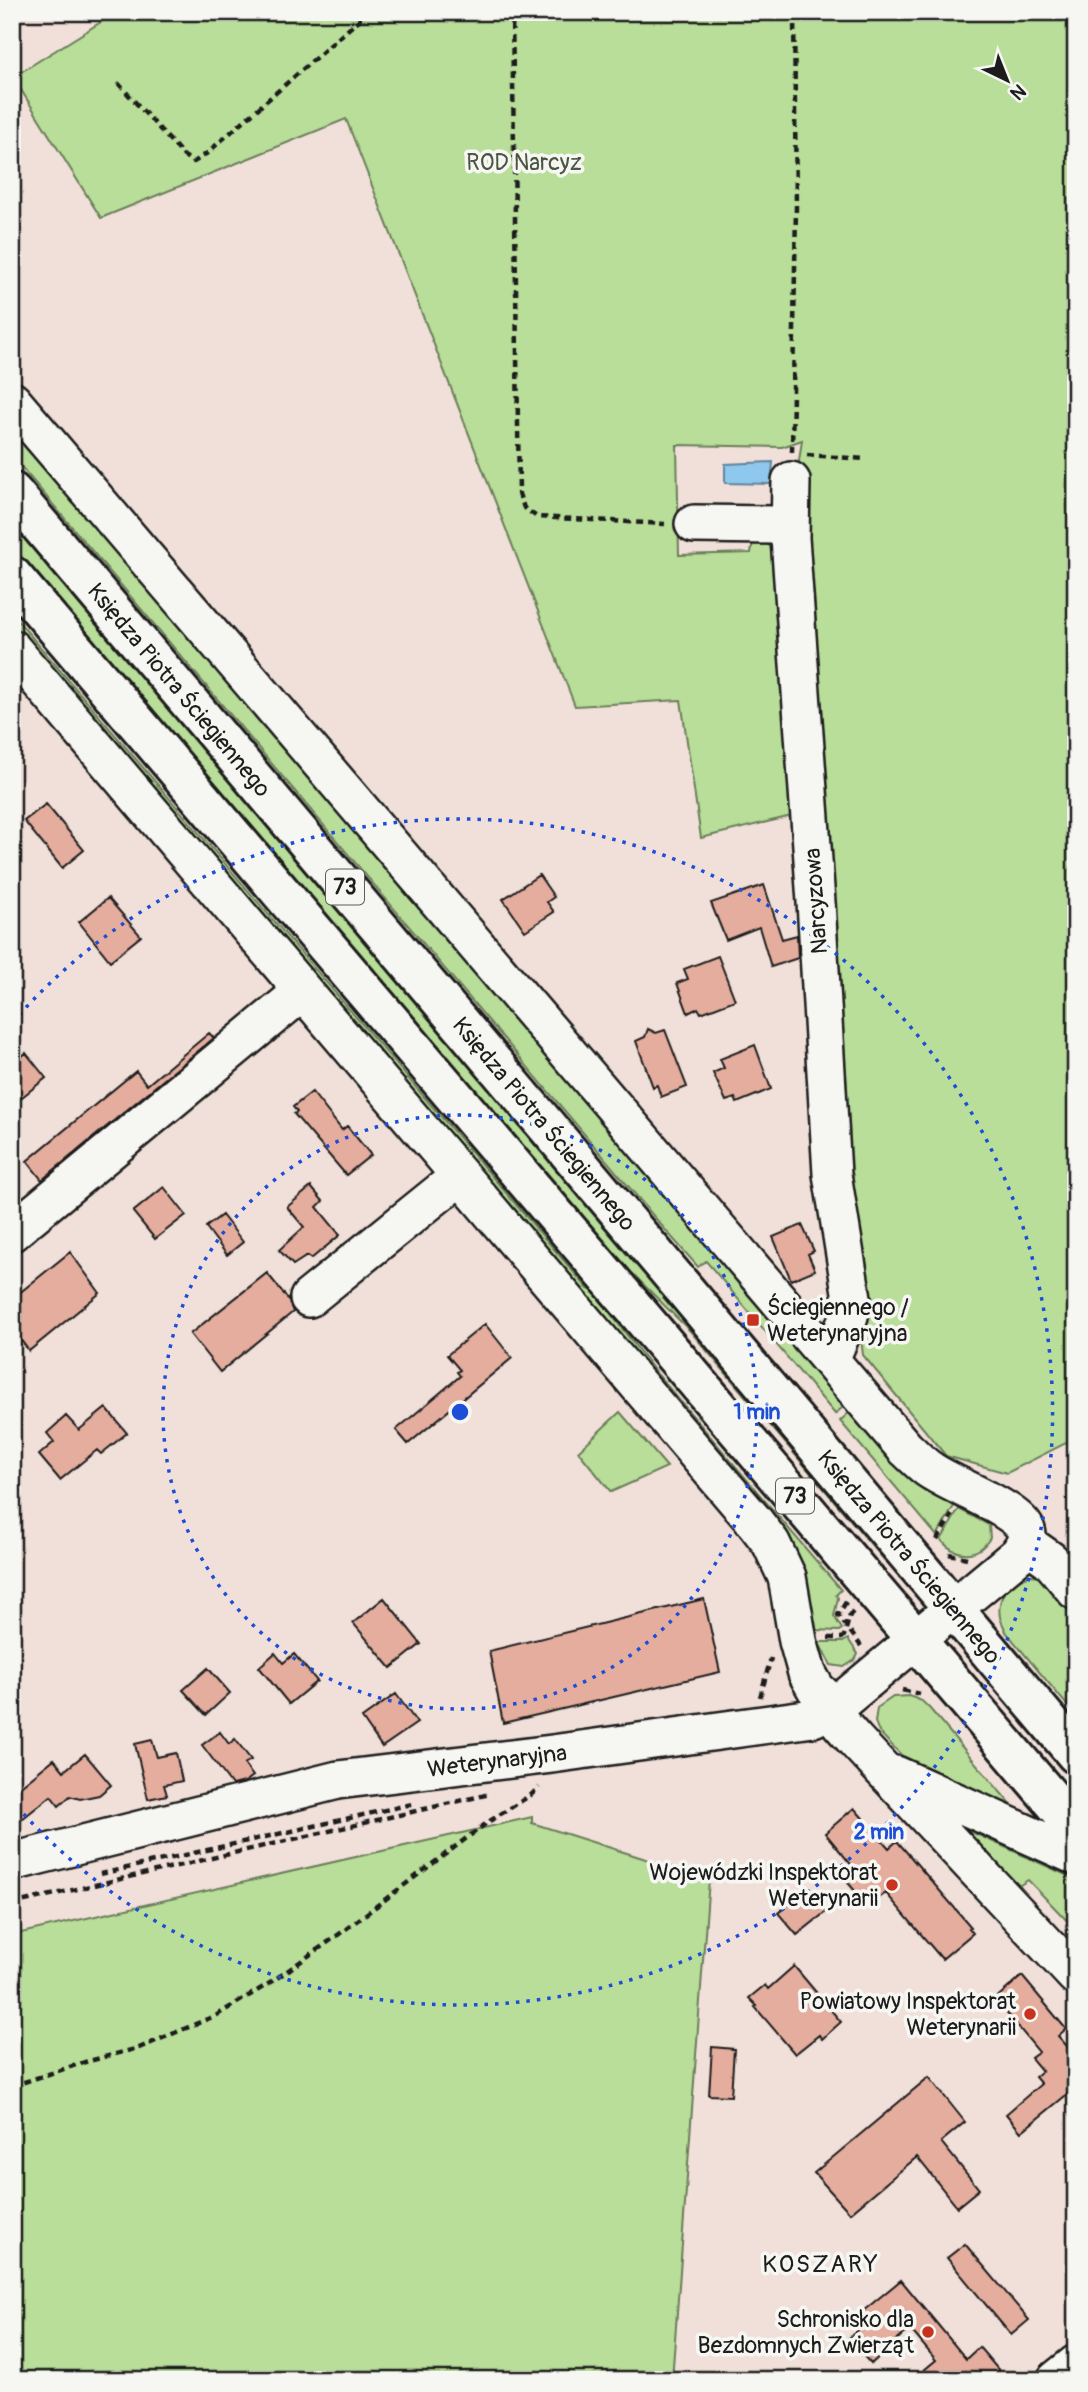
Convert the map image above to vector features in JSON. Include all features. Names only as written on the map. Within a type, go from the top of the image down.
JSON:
[{"type":"main road","name":"Księdza Piotra Ściegiennego","points":[[12,492],[1076,1754]]},
{"type":"main road","name":"Księdza Piotra Ściegiennego","points":[[12,576],[1076,1828]]},
{"type":"street","points":[[12,401],[905,1448],[930,1470],[1008,1514],[1025,1528],[1026,1543],[1050,1560],[1076,1591]]},
{"type":"street","name":"Narcyzowa","points":[[792,468],[790,538],[832,1174],[852,1298],[849,1317],[830,1360]]},
{"type":"street","points":[[686,525],[775,525],[783,529],[790,538]]},
{"type":"street","points":[[12,649],[771,1543],[787,1577],[798,1641],[807,1673],[816,1689],[835,1707],[840,1723],[1076,1976]]},
{"type":"street","points":[[12,1232],[303,991]]},
{"type":"street","points":[[309,1298],[449,1185]]},
{"type":"street","name":"Weterynaryjna","points":[[12,1862],[338,1780],[813,1718],[835,1707],[917,1640],[1019,1554],[1026,1543]]},
{"type":"street","points":[[882,1769],[1076,1856]]},
{"type":"street","points":[[1056,2380],[1076,2364]]},
{"type":"path","points":[[118,83],[184,156],[194,162],[368,12]]},
{"type":"path","points":[[512,12],[519,494],[524,508],[537,517],[686,525]]},
{"type":"path","points":[[794,12],[796,206],[792,468],[866,459]]},
{"type":"path","points":[[936,1541],[956,1508]]},
{"type":"path","points":[[928,1532],[941,1546]]},
{"type":"path","points":[[946,1552],[972,1558]]},
{"type":"path","points":[[820,1637],[842,1638],[850,1615],[857,1608]]},
{"type":"path","points":[[838,1615],[862,1647],[862,1654]]},
{"type":"path","points":[[760,1706],[773,1652]]},
{"type":"path","points":[[898,1690],[909,1690],[927,1698]]},
{"type":"path","points":[[12,2086],[85,2062],[139,2049],[217,2015],[270,1983],[334,1938],[488,1822],[531,1795],[542,1784],[532,1786]]},
{"type":"path","points":[[12,1904],[501,1792]]},
{"type":"path","points":[[87,1877],[422,1802]]},
{"type":"green space","name":"ROD Narcyz","points":[[117,12],[1076,12],[1076,1438],[1007,1473],[946,1456],[863,1355],[857,1301],[799,461],[802,440],[782,447],[677,445],[679,555],[751,553],[753,541],[764,541],[773,549],[800,814],[701,838],[681,700],[575,706],[346,119],[101,218],[13,77]]},
{"type":"green space","points":[[12,417],[851,1400],[835,1414],[706,1261],[698,1267],[661,1225],[12,456]]},
{"type":"green space","points":[[12,520],[889,1559],[886,1562],[691,1332],[614,1255],[545,1178],[12,553]]},
{"type":"green space","points":[[12,614],[588,1289],[593,1291],[658,1375],[841,1590],[836,1595],[838,1598],[834,1616],[842,1629],[814,1630],[803,1595],[12,633]]},
{"type":"green space","points":[[856,1406],[958,1499],[937,1536],[840,1421]]},
{"type":"green space","points":[[620,1412],[667,1467],[611,1492],[578,1451]]},
{"type":"green space","points":[[959,1509],[989,1525],[990,1538],[979,1550],[959,1552],[941,1540]]},
{"type":"green space","points":[[1032,1575],[1052,1583],[1076,1612],[1076,1716],[1006,1632],[1001,1619],[1000,1602],[1007,1589],[1018,1580]]},
{"type":"green space","points":[[848,1639],[858,1654],[855,1660],[844,1667],[831,1665],[821,1647],[813,1649],[817,1642],[843,1642]]},
{"type":"green space","points":[[909,1696],[922,1701],[930,1709],[1018,1813],[907,1761],[879,1732],[875,1722],[877,1708],[893,1697]]},
{"type":"green space","points":[[532,1817],[532,1823],[709,1879],[672,2380],[12,2380],[12,1935]]},
{"type":"green space","points":[[947,1821],[1076,1881],[1076,1954],[1068,1941],[1075,1929],[1028,1880],[1017,1887]]},
{"type":"water","points":[[773,462],[771,484],[725,483],[725,464]]},
{"type":"building","points":[[46,804],[84,850],[62,868],[24,821]]},
{"type":"building","points":[[539,875],[554,897],[547,902],[554,912],[525,931],[503,899]]},
{"type":"building","points":[[764,885],[782,939],[797,935],[798,958],[771,967],[759,927],[726,940],[711,903]]},
{"type":"building","points":[[108,898],[141,936],[110,961],[79,922]]},
{"type":"building","points":[[718,956],[735,1000],[701,1013],[698,1008],[688,1013],[677,983],[688,979],[684,969]]},
{"type":"building","points":[[648,1029],[656,1033],[665,1030],[687,1087],[661,1097],[657,1085],[653,1087],[636,1041],[645,1037]]},
{"type":"building","points":[[209,1033],[214,1038],[42,1180],[27,1161],[136,1071],[147,1085]]},
{"type":"building","points":[[755,1045],[771,1089],[737,1103],[735,1098],[726,1101],[713,1073],[724,1068],[720,1059]]},
{"type":"building","points":[[26,1053],[46,1078],[12,1105],[12,1064]]},
{"type":"building","points":[[312,1092],[342,1130],[347,1126],[371,1155],[346,1175],[294,1114],[297,1112],[293,1107]]},
{"type":"building","points":[[164,1187],[186,1215],[155,1239],[133,1212]]},
{"type":"building","points":[[311,1187],[323,1201],[317,1207],[340,1235],[311,1259],[307,1256],[293,1265],[279,1250],[304,1227],[287,1207]]},
{"type":"building","points":[[222,1215],[243,1242],[227,1255],[206,1227]]},
{"type":"building","points":[[802,1225],[814,1251],[808,1254],[815,1270],[791,1280],[773,1237]]},
{"type":"building","points":[[70,1252],[100,1293],[29,1351],[12,1328],[12,1299]]},
{"type":"building","points":[[267,1273],[288,1299],[293,1312],[220,1372],[190,1334]]},
{"type":"building","points":[[485,1324],[512,1358],[408,1444],[396,1430],[460,1376],[457,1372],[460,1370],[447,1355]]},
{"type":"building","points":[[106,1408],[127,1433],[101,1454],[97,1450],[60,1480],[39,1455],[54,1442],[47,1433],[66,1416],[79,1430]]},
{"type":"building","points":[[384,1598],[421,1644],[391,1668],[353,1623]]},
{"type":"building","points":[[704,1599],[720,1672],[503,1723],[489,1651]]},
{"type":"building","points":[[275,1653],[283,1663],[294,1654],[317,1681],[289,1704],[259,1667]]},
{"type":"building","points":[[208,1668],[230,1693],[206,1715],[183,1690]]},
{"type":"building","points":[[396,1694],[417,1723],[382,1747],[362,1718]]},
{"type":"building","points":[[220,1732],[229,1744],[235,1739],[251,1760],[244,1764],[253,1776],[245,1782],[232,1785],[202,1745]]},
{"type":"building","points":[[152,1740],[157,1757],[176,1753],[182,1781],[164,1785],[167,1795],[148,1799],[135,1744]]},
{"type":"building","points":[[85,1754],[111,1785],[99,1795],[80,1799],[70,1796],[59,1806],[51,1796],[12,1827],[12,1793],[54,1759],[64,1771]]},
{"type":"building","name":"Wojewódzki Inspektorat Weterynarii","points":[[854,1808],[889,1848],[897,1841],[971,1927],[969,1928],[973,1933],[942,1959],[886,1893],[868,1906],[843,1877],[854,1868],[825,1833]]},
{"type":"building","points":[[808,1889],[827,1911],[797,1935],[778,1913]]},
{"type":"building","points":[[794,1966],[841,2022],[822,2039],[819,2035],[795,2054],[749,1998],[765,1985],[768,1989]]},
{"type":"building","points":[[1022,1976],[1066,2029],[1058,2036],[1076,2056],[1076,2087],[1021,2132],[1006,2114],[1041,2084],[1035,2077],[1042,2071],[1031,2058],[1039,2052],[995,1999]]},
{"type":"building","points":[[712,2047],[734,2049],[731,2096],[709,2095]]},
{"type":"building","points":[[929,2077],[965,2122],[941,2142],[979,2189],[957,2207],[917,2157],[850,2213],[814,2173]]},
{"type":"building","points":[[965,2244],[1029,2320],[1011,2335],[947,2258]]},
{"type":"building","points":[[901,2280],[966,2359],[979,2347],[1007,2380],[912,2380],[936,2360],[910,2329],[871,2364],[848,2339],[870,2319],[863,2311]]},
{"type":"place","name":"Ściegiennego / Weterynaryjna","points":[[753,1320]]},
{"type":"place","name":"Wojewódzki Inspektorat Weterynarii","points":[[892,1885]]},
{"type":"place","name":"Powiatowy Inspektorat Weterynarii","points":[[1030,2014]]},
{"type":"place","name":"Schronisko dla Bezdomnych Zwierząt","points":[[928,2332]]},
{"type":"district","name":"KOSZARY","points":[[821,2264]]}]
